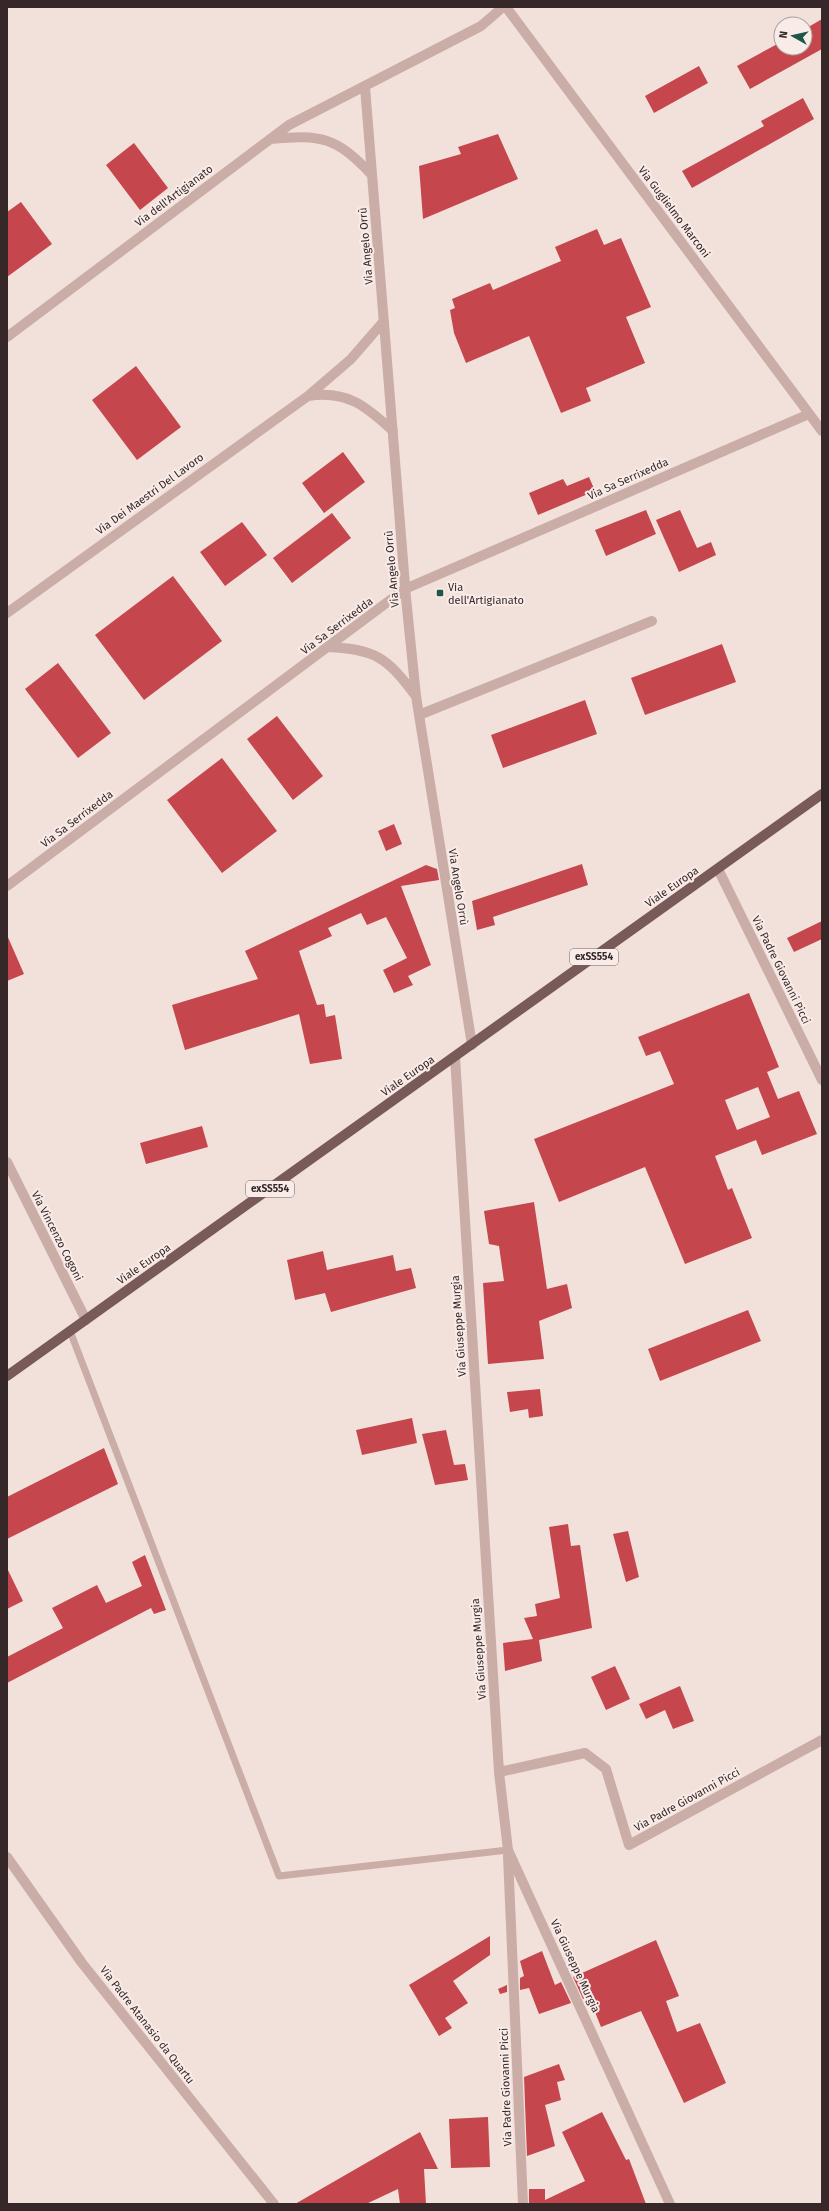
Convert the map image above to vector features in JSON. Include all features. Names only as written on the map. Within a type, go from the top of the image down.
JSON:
[{"type":"main road","name":"Viale Europa","points":[[7,1376],[718,870],[822,794]]},
{"type":"street","name":"Via dell'Artigianato","points":[[7,338],[289,125],[481,26],[505,7]]},
{"type":"street","name":"Via Guglielmo Marconi","points":[[505,7],[822,431]]},
{"type":"street","name":"Via Angelo Orrù","points":[[365,87],[405,589],[418,715],[472,1045]]},
{"type":"street","points":[[270,139],[314,137],[334,142],[353,155],[372,175]]},
{"type":"street","name":"Via Dei Maestri Del Lavoro","points":[[7,613],[308,396],[351,359],[384,321]]},
{"type":"street","points":[[308,396],[323,394],[342,396],[360,403],[393,431]]},
{"type":"street","name":"Via Sa Serrixedda","points":[[7,886],[328,648],[405,589],[809,414]]},
{"type":"street","points":[[418,715],[652,621]]},
{"type":"street","points":[[328,648],[348,648],[372,654],[388,662],[416,696]]},
{"type":"street","name":"Via Padre Giovanni Picci","points":[[718,870],[822,1080]]},
{"type":"street","name":"Via Giuseppe Murgia","points":[[455,1057],[499,1772],[508,1850],[670,2204]]},
{"type":"street","name":"Via Vincenzo Cogoni","points":[[7,1162],[86,1320]]},
{"type":"street","name":"Via Padre Giovanni Picci","points":[[499,1772],[585,1753],[606,1769],[629,1845],[822,1740]]},
{"type":"street","name":"Via Padre Giovanni Picci","points":[[508,1850],[523,2204]]},
{"type":"street","name":"Via Padre Atanasio da Quartu","points":[[7,1857],[82,1963],[274,2204]]},
{"type":"lane","points":[[70,1331],[279,1876],[508,1850]]},
{"type":"building","points":[[822,19],[822,49],[813,54],[813,24]]},
{"type":"building","points":[[773,46],[773,56],[809,56],[750,89],[737,66]]},
{"type":"building","points":[[699,66],[708,83],[654,113],[645,96]]},
{"type":"building","points":[[803,98],[814,119],[692,188],[682,171],[764,126],[761,121]]},
{"type":"building","points":[[498,134],[518,179],[423,219],[419,166],[461,154],[458,147]]},
{"type":"building","points":[[134,143],[168,188],[140,210],[106,165]]},
{"type":"building","points":[[21,202],[52,244],[7,277],[7,212]]},
{"type":"building","points":[[597,229],[604,245],[621,238],[651,307],[626,317],[645,363],[586,388],[591,401],[561,413],[529,336],[466,363],[454,333],[450,310],[455,308],[452,299],[490,283],[493,290],[561,261],[555,247]]},
{"type":"building","points":[[136,366],[181,427],[137,460],[92,400]]},
{"type":"building","points":[[343,452],[365,482],[324,513],[302,483]]},
{"type":"building","points":[[589,477],[595,491],[538,515],[529,493],[563,479],[567,486]]},
{"type":"building","points":[[646,510],[656,534],[606,556],[595,530]]},
{"type":"building","points":[[680,510],[697,548],[711,542],[716,555],[679,572],[656,520]]},
{"type":"building","points":[[332,513],[351,538],[292,583],[273,558]]},
{"type":"building","points":[[242,522],[267,555],[225,586],[200,552]]},
{"type":"building","points":[[173,576],[222,641],[144,700],[95,635]]},
{"type":"building","points":[[722,644],[736,682],[645,715],[631,678]]},
{"type":"building","points":[[58,663],[111,733],[78,758],[25,689]]},
{"type":"building","points":[[585,700],[597,734],[503,768],[491,735]]},
{"type":"building","points":[[277,716],[323,776],[293,800],[247,739]]},
{"type":"building","points":[[222,758],[277,831],[222,873],[167,800]]},
{"type":"building","points":[[394,824],[402,844],[386,851],[378,831]]},
{"type":"building","points":[[582,864],[588,885],[493,917],[495,925],[477,930],[472,901]]},
{"type":"building","points":[[426,865],[437,869],[439,880],[401,886],[431,965],[408,976],[413,985],[394,993],[383,970],[407,958],[386,917],[367,925],[361,913],[328,928],[332,936],[299,951],[317,1005],[324,1004],[326,1017],[335,1015],[342,1059],[310,1064],[299,1014],[185,1050],[172,1005],[258,979],[245,951]]},
{"type":"building","points":[[822,921],[822,939],[794,952],[787,938]]},
{"type":"building","points":[[7,935],[24,974],[7,981]]},
{"type":"building","points":[[749,993],[779,1067],[767,1072],[778,1099],[799,1091],[817,1134],[762,1155],[756,1140],[715,1156],[728,1190],[732,1188],[752,1238],[685,1264],[645,1167],[559,1202],[534,1139],[674,1084],[660,1051],[646,1056],[638,1037]],"holes":[[[758,1087],[770,1117],[737,1130],[725,1100]]]},
{"type":"building","points":[[202,1126],[208,1147],[146,1164],[140,1143]]},
{"type":"building","points":[[534,1202],[547,1289],[567,1284],[572,1308],[539,1321],[544,1359],[488,1364],[483,1283],[504,1281],[499,1246],[489,1244],[484,1211]]},
{"type":"building","points":[[323,1251],[327,1270],[393,1255],[396,1271],[411,1268],[416,1288],[331,1312],[325,1293],[295,1300],[287,1260]]},
{"type":"building","points":[[748,1310],[761,1341],[660,1381],[648,1349]]},
{"type":"building","points":[[540,1389],[543,1416],[529,1418],[528,1409],[510,1412],[507,1392]]},
{"type":"building","points":[[412,1418],[417,1443],[362,1455],[356,1430]]},
{"type":"building","points":[[446,1430],[454,1465],[465,1464],[468,1480],[435,1485],[422,1434]]},
{"type":"building","points":[[104,1448],[118,1484],[7,1539],[7,1497]]},
{"type":"building","points":[[568,1524],[571,1546],[580,1545],[592,1628],[539,1640],[542,1661],[505,1671],[503,1643],[533,1639],[524,1618],[537,1616],[535,1604],[560,1598],[549,1527]]},
{"type":"building","points":[[628,1531],[639,1577],[626,1582],[613,1534]]},
{"type":"building","points":[[145,1555],[166,1610],[154,1614],[151,1608],[7,1683],[7,1657],[63,1628],[52,1608],[97,1585],[106,1603],[142,1586],[132,1562]]},
{"type":"building","points":[[7,1568],[23,1601],[7,1609]]},
{"type":"building","points":[[615,1666],[630,1699],[606,1710],[591,1677]]},
{"type":"building","points":[[680,1686],[694,1721],[673,1729],[665,1710],[646,1719],[639,1704]]},
{"type":"building","points":[[490,1936],[490,1955],[453,1981],[468,2003],[445,2018],[452,2028],[439,2036],[409,1985]]},
{"type":"building","points":[[656,1940],[679,1996],[666,2001],[677,2032],[700,2023],[726,2083],[684,2103],[641,2011],[601,2027],[589,1997],[583,1999],[573,1977]]},
{"type":"building","points":[[542,1951],[555,1985],[561,1982],[571,2003],[539,2014],[529,1988],[520,1990],[520,1978],[524,1976],[520,1961]]},
{"type":"building","points":[[507,1985],[507,1992],[500,1994],[498,1989]]},
{"type":"building","points":[[559,2064],[565,2080],[557,2082],[561,2100],[545,2105],[555,2146],[527,2156],[524,2077]]},
{"type":"building","points":[[602,2112],[626,2160],[629,2159],[646,2204],[529,2204],[529,2189],[545,2189],[545,2200],[585,2181],[562,2132]]},
{"type":"building","points":[[488,2117],[490,2167],[451,2168],[449,2119]]},
{"type":"building","points":[[420,2132],[438,2169],[424,2169],[426,2204],[400,2204],[398,2189],[366,2204],[295,2204]]},
{"type":"place","name":"Via dell'Artigianato","points":[[440,593]]}]
